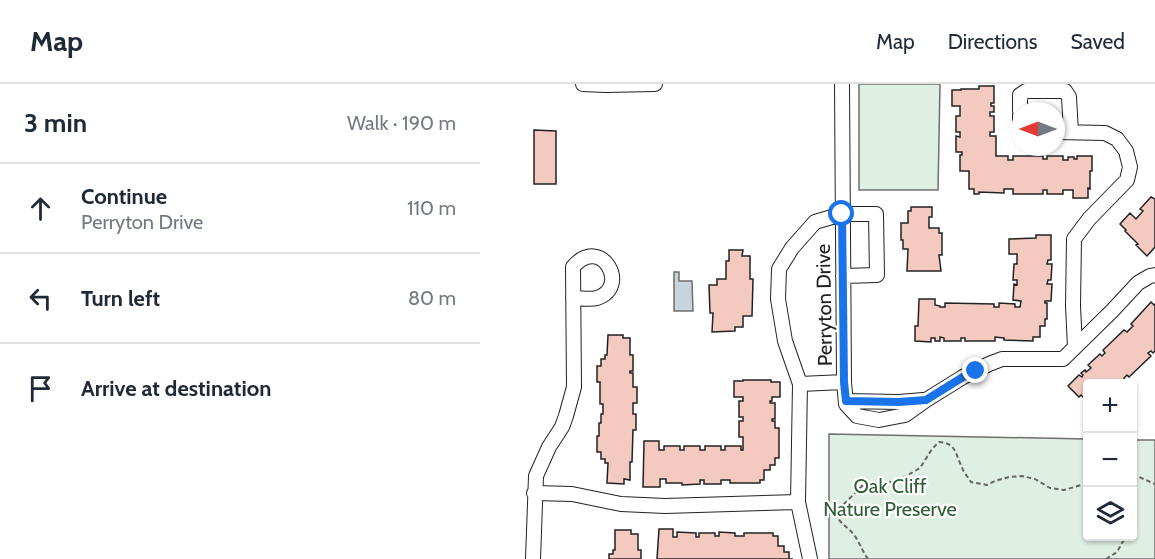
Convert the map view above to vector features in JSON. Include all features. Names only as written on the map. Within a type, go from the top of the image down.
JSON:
[{"type":"street","points":[[583,84],[655,84]]},
{"type":"street","name":"Perryton Drive","points":[[842,84],[846,401],[926,400],[963,377],[1002,359],[1063,359],[1075,347]]},
{"type":"street","points":[[1020,102],[1020,95],[1026,91],[1065,91],[1069,97],[1071,132]]},
{"type":"street","points":[[1065,132],[1105,133],[1117,139],[1126,151],[1130,167],[1127,180],[1089,219],[1074,239],[1075,347]]},
{"type":"street","points":[[810,559],[798,502],[800,384],[786,341],[778,299],[780,269],[792,248],[815,222],[842,214],[876,214],[877,275],[843,276]]},
{"type":"street","points":[[1075,347],[1138,283],[1155,275]]},
{"type":"street","points":[[532,559],[536,476],[549,447],[562,427],[574,387],[573,298]]},
{"type":"street","points":[[800,384],[844,382]]},
{"type":"street","points":[[534,493],[572,494],[621,504],[665,506],[798,502]]},
{"type":"path","points":[[868,559],[852,533],[839,521],[837,517],[839,509],[862,486],[870,483],[897,481],[916,471],[939,442],[955,449],[961,467],[971,482],[987,485],[1009,477],[1022,476],[1039,480],[1050,488],[1064,490],[1083,484]]},
{"type":"path","points":[[1137,477],[1155,484]]},
{"type":"path","points":[[1106,559],[1117,552],[1124,541]]},
{"type":"green space","points":[[859,84],[940,84],[938,190],[859,190]]},
{"type":"green space","name":"Oak Cliff Nature Preserve","points":[[829,434],[1083,439],[1083,541],[1137,541],[1137,440],[1155,440],[1155,559],[829,559]]},
{"type":"shaded area","points":[[674,272],[679,272],[679,281],[692,281],[693,311],[674,311]]},
{"type":"building","points":[[979,86],[994,86],[994,103],[991,103],[991,106],[994,106],[994,112],[990,112],[990,116],[994,116],[994,132],[990,132],[990,136],[996,136],[996,156],[1008,156],[1008,160],[1013,160],[1013,156],[1043,156],[1043,159],[1047,159],[1047,156],[1063,156],[1063,160],[1068,160],[1068,157],[1077,159],[1077,156],[1092,156],[1088,198],[1073,198],[1073,190],[1063,190],[1063,194],[1047,194],[1047,190],[1043,190],[1043,194],[1013,194],[1013,189],[1004,189],[1004,193],[979,192],[979,194],[974,194],[974,189],[969,189],[969,171],[960,171],[962,152],[956,152],[956,136],[960,137],[960,132],[956,132],[956,116],[960,116],[960,106],[952,106],[952,90],[979,89]]},
{"type":"building","points":[[534,130],[556,131],[556,184],[534,184]]},
{"type":"building","points":[[1151,197],[1155,199],[1155,247],[1147,256],[1120,224],[1130,213],[1136,219],[1143,211],[1140,209]]},
{"type":"building","points":[[911,207],[932,207],[929,228],[939,228],[939,233],[942,233],[942,255],[939,255],[941,271],[907,271],[908,249],[903,249],[901,223],[908,223],[908,211],[911,211]]},
{"type":"building","points":[[1036,235],[1051,235],[1051,260],[1048,260],[1047,264],[1052,264],[1051,280],[1048,280],[1047,284],[1052,284],[1051,301],[1045,301],[1047,319],[1045,319],[1045,326],[1040,326],[1040,337],[1033,337],[1033,341],[1004,340],[1004,338],[995,337],[995,341],[965,341],[965,338],[961,338],[961,341],[944,341],[944,338],[940,337],[940,341],[931,338],[931,342],[915,341],[919,299],[935,299],[935,305],[940,307],[945,307],[945,303],[994,304],[994,307],[999,307],[999,303],[1015,304],[1015,307],[1020,307],[1021,301],[1013,300],[1014,284],[1017,285],[1017,280],[1013,280],[1017,254],[1009,254],[1009,239],[1036,238]]},
{"type":"building","points":[[729,250],[743,250],[742,256],[750,256],[750,279],[753,279],[752,316],[743,316],[743,327],[735,327],[735,331],[712,332],[713,313],[710,313],[709,285],[717,285],[717,279],[726,279],[726,261],[729,261]]},
{"type":"building","points":[[1151,302],[1155,304],[1155,351],[1148,353],[1151,356],[1125,379],[1083,379],[1083,397],[1081,395],[1079,397],[1068,386],[1079,375],[1082,377],[1081,373],[1091,368],[1088,365],[1100,354],[1102,356],[1105,353],[1103,350],[1124,330],[1127,332],[1133,326],[1131,324]]},
{"type":"building","points":[[608,335],[623,335],[623,338],[630,338],[633,371],[630,373],[633,373],[633,387],[637,387],[637,403],[633,403],[636,430],[633,430],[630,480],[624,479],[624,484],[607,483],[608,463],[605,463],[605,459],[601,459],[601,452],[597,452],[597,436],[599,436],[603,404],[600,404],[597,366],[601,366],[601,359],[605,359],[607,355]]},
{"type":"building","points":[[734,381],[780,382],[780,397],[772,397],[770,401],[770,403],[775,403],[775,419],[772,421],[775,421],[775,428],[779,428],[779,458],[775,458],[775,465],[770,465],[770,470],[764,470],[764,480],[760,480],[760,483],[730,483],[730,480],[721,480],[721,484],[704,484],[704,480],[700,480],[700,484],[682,485],[682,483],[666,483],[666,479],[660,479],[660,487],[643,487],[644,441],[659,441],[659,450],[664,450],[664,446],[680,446],[680,450],[684,450],[684,446],[700,446],[700,450],[705,450],[705,446],[721,446],[721,450],[725,450],[725,446],[741,446],[743,450],[743,437],[739,437],[739,421],[743,421],[743,417],[739,417],[739,401],[743,401],[743,397],[734,397]]},
{"type":"building","points":[[659,529],[673,529],[673,537],[677,537],[677,532],[696,533],[696,537],[699,537],[699,533],[715,533],[715,536],[719,536],[719,532],[735,533],[735,536],[744,536],[744,533],[773,533],[773,536],[778,536],[778,546],[784,546],[784,552],[789,552],[789,559],[657,559]]},
{"type":"building","points":[[615,530],[631,530],[631,534],[638,534],[638,550],[641,550],[641,559],[609,559],[609,554],[613,554],[615,550]]},
{"type":"route","points":[[842,214],[846,401],[926,400],[976,371]]}]
